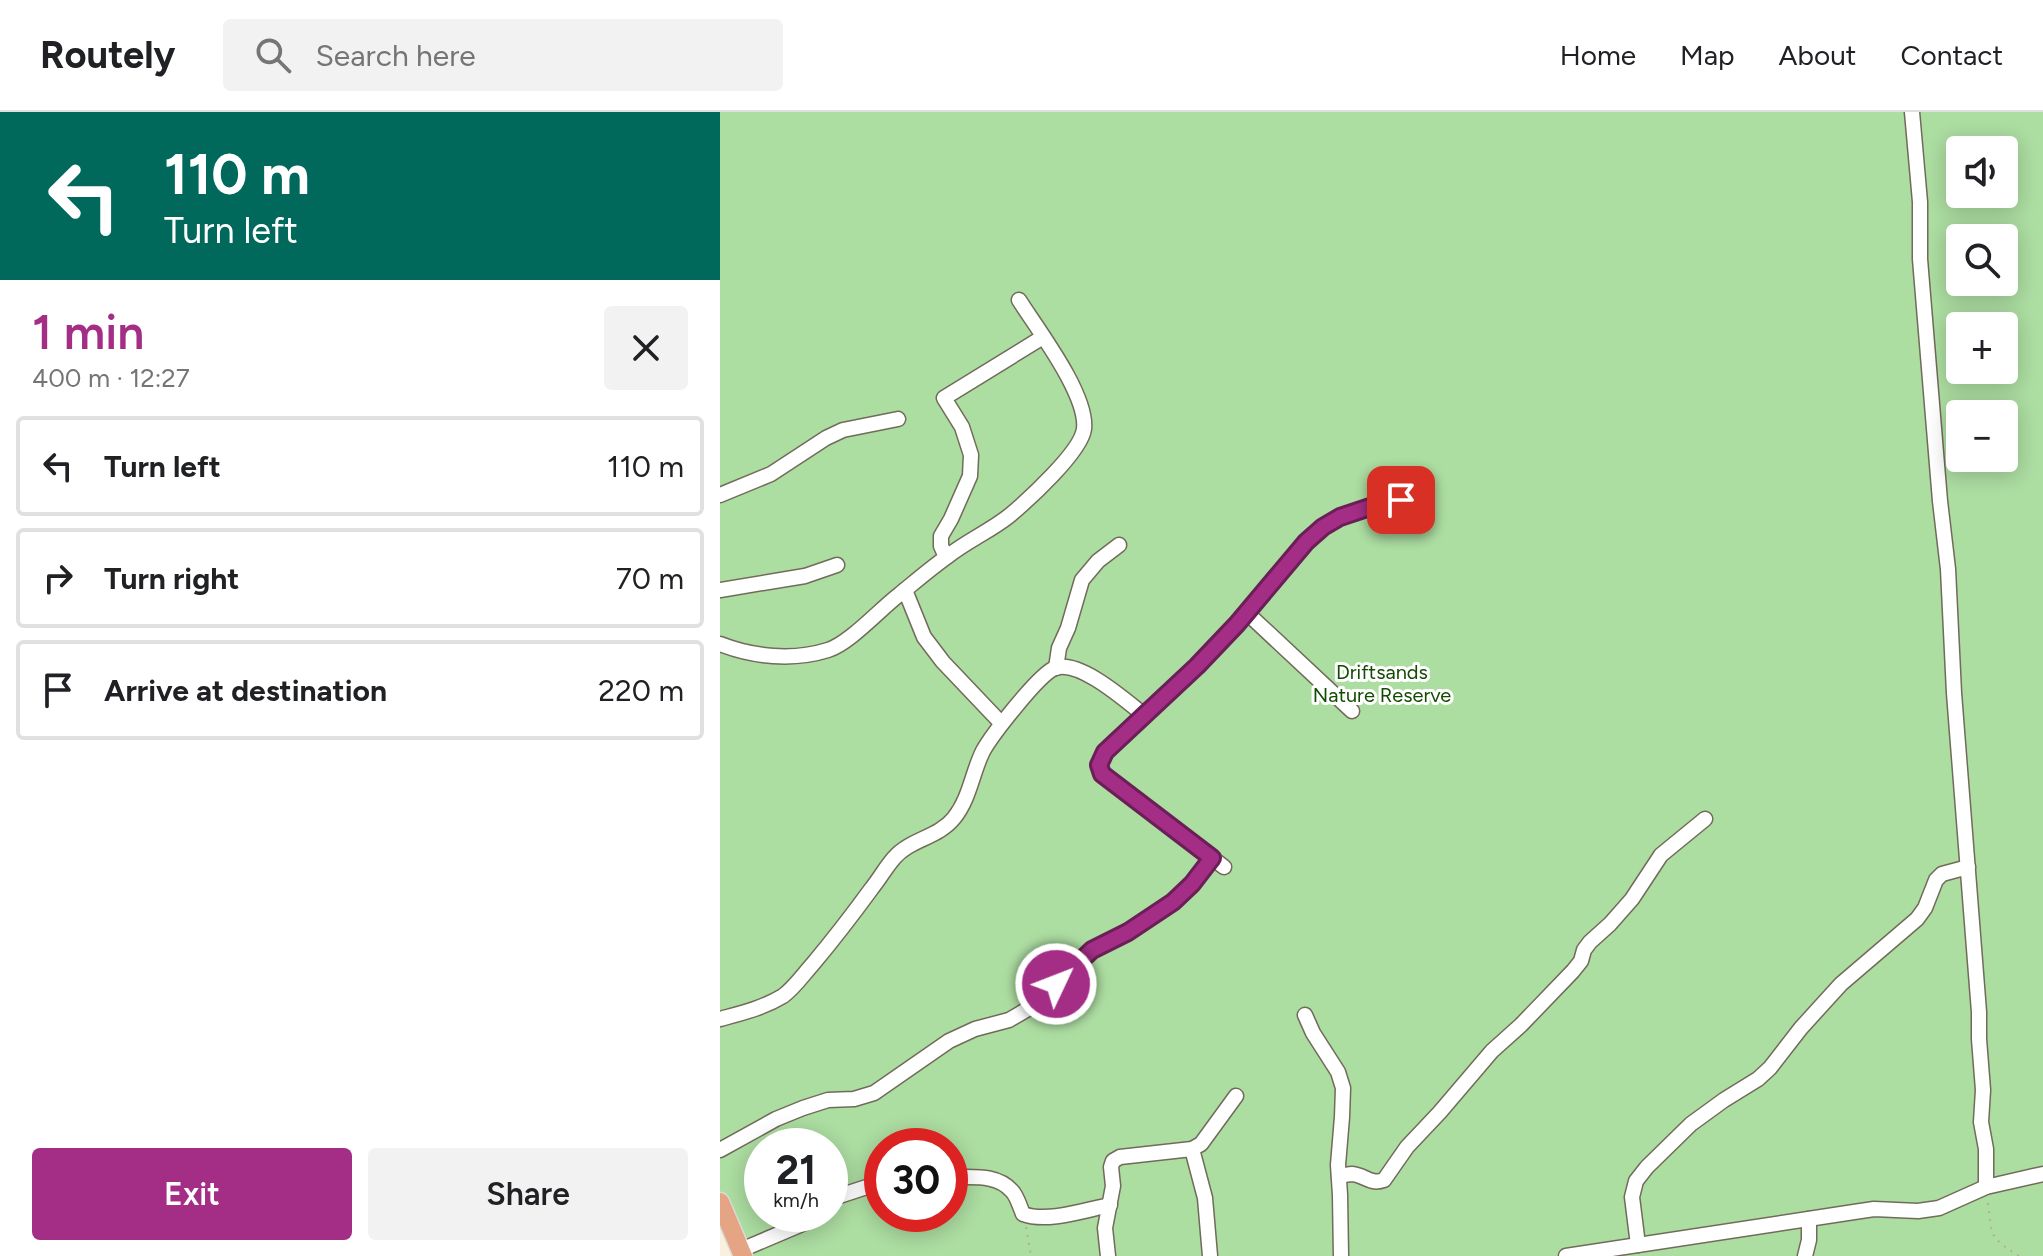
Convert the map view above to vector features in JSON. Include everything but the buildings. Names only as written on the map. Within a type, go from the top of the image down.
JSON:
[{"type":"main road","points":[[720,1202],[742,1253]]},
{"type":"street","points":[[1912,112],[1920,202],[1920,259],[1948,569],[1954,693],[1979,1012],[1986,1187]]},
{"type":"street","points":[[720,644],[766,656],[802,655],[831,649],[946,557],[1009,516],[1060,468],[1078,446],[1084,429],[1082,408],[1071,381],[1019,300]]},
{"type":"street","points":[[946,557],[941,536],[970,476],[971,455],[962,427],[944,398],[1043,337]]},
{"type":"street","points":[[720,495],[771,474],[843,430],[898,419]]},
{"type":"street","points":[[720,1150],[803,1108],[828,1100],[854,1099],[874,1093],[949,1041],[975,1029],[1009,1020],[1033,1006],[1092,950],[1128,932],[1173,902],[1218,863],[1102,774],[1099,765],[1105,752],[1197,666],[1306,542],[1323,527],[1351,513],[1401,500]]},
{"type":"street","points":[[1056,668],[1059,648],[1082,580],[1098,561],[1119,545]]},
{"type":"street","points":[[720,590],[805,576],[837,565]]},
{"type":"street","points":[[905,590],[924,637],[943,662],[1001,723]]},
{"type":"street","points":[[1246,612],[1352,711]]},
{"type":"street","points":[[720,1019],[761,1007],[785,994],[838,933],[894,857],[943,829],[956,816],[971,789],[982,752],[1001,723],[1044,675],[1056,668],[1070,667],[1095,679],[1144,715]]},
{"type":"street","points":[[1339,1176],[1351,1174],[1372,1182],[1384,1180],[1407,1147],[1485,1058],[1573,971],[1590,942],[1632,899],[1661,855],[1705,819]]},
{"type":"street","points":[[1638,1245],[1632,1197],[1636,1181],[1647,1167],[1691,1124],[1770,1068],[1841,984],[1917,919],[1942,874],[1968,867]]},
{"type":"street","points":[[1305,1015],[1338,1072],[1343,1088],[1338,1165],[1341,1256]]},
{"type":"street","points":[[1108,1256],[1105,1228],[1113,1161],[1120,1157],[1192,1149],[1201,1144],[1236,1096]]},
{"type":"street","points":[[1192,1149],[1205,1198],[1210,1256]]},
{"type":"street","points":[[1566,1256],[1874,1209],[1927,1210],[1986,1187],[2043,1174]]},
{"type":"street","points":[[968,1177],[999,1181],[1014,1192],[1023,1214],[1031,1217],[1046,1218],[1110,1205]]},
{"type":"street","points":[[1805,1256],[1809,1219]]},
{"type":"street","points":[[742,1253],[786,1232]]},
{"type":"path","points":[[1986,1187],[1991,1235],[2019,1256]]},
{"type":"path","points":[[1023,1214],[1031,1256]]},
{"type":"green space","name":"Driftsands Nature Reserve","points":[[720,112],[2043,112],[2043,1256],[741,1256],[720,1207]]},
{"type":"route","points":[[1056,984],[1092,950],[1128,932],[1173,902],[1212,858],[1102,774],[1099,765],[1105,752],[1197,666],[1306,542],[1323,527],[1340,517],[1401,500]]}]
